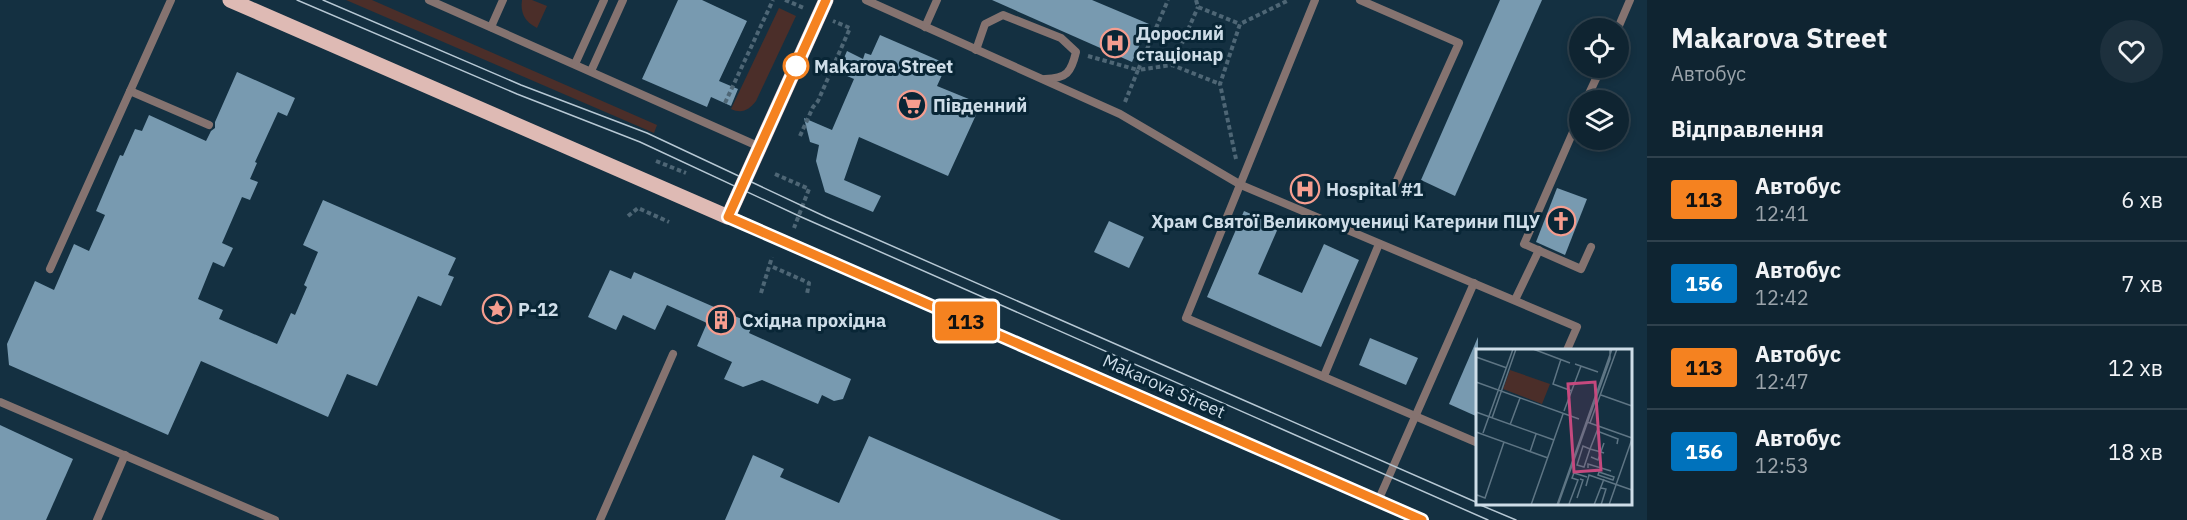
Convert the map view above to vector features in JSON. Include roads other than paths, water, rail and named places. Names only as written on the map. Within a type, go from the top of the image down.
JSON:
[{"type":"main road","name":"Makarova Street","points":[[230,0],[1422,520]]},
{"type":"main road","points":[[728,217],[825,0]]},
{"type":"lane","points":[[50,269],[171,0]]},
{"type":"lane","points":[[429,0],[760,147]]},
{"type":"lane","points":[[451,10],[454,0]]},
{"type":"lane","points":[[491,27],[502,0]]},
{"type":"lane","points":[[575,64],[604,0]]},
{"type":"lane","points":[[591,71],[623,0]]},
{"type":"lane","points":[[866,0],[1120,114],[1241,185],[1577,327],[1568,349]]},
{"type":"lane","points":[[925,27],[937,0]]},
{"type":"lane","points":[[1316,0],[1186,318],[1476,442]]},
{"type":"lane","points":[[1360,0],[1459,43],[1395,185]]},
{"type":"lane","points":[[1622,18],[1630,0]]},
{"type":"lane","points":[[976,50],[985,24],[1003,15],[1061,38],[1076,52],[1072,69],[1060,78],[1042,79]]},
{"type":"lane","points":[[130,91],[209,126]]},
{"type":"lane","points":[[1569,141],[1524,244],[1581,269],[1591,247]]},
{"type":"lane","points":[[1324,376],[1379,244]]},
{"type":"lane","points":[[1515,300],[1539,250]]},
{"type":"lane","points":[[1378,501],[1474,283]]},
{"type":"lane","points":[[600,520],[673,354]]},
{"type":"lane","points":[[0,402],[275,520]]},
{"type":"lane","points":[[97,520],[125,455]]},
{"type":"tram line","points":[[297,0],[517,94],[640,142],[799,216],[1488,520]]},
{"type":"tram line","points":[[323,0],[521,85],[647,133],[826,217],[1476,502]]},
{"type":"tram line","points":[[1480,505],[1516,520]]},
{"type":"place","name":"Дорослий стаціонар","points":[[1115,43]]},
{"type":"place","name":"Makarova Street","points":[[796,66]]},
{"type":"place","name":"Південний","points":[[912,105]]},
{"type":"place","name":"Hospital #1","points":[[1305,189]]},
{"type":"place","name":"Храм Святої Великомучениці Катерини ПЦУ","points":[[1561,221]]},
{"type":"place","name":"Р-12","points":[[497,309]]},
{"type":"place","name":"Східна прохідна","points":[[721,320]]}]
